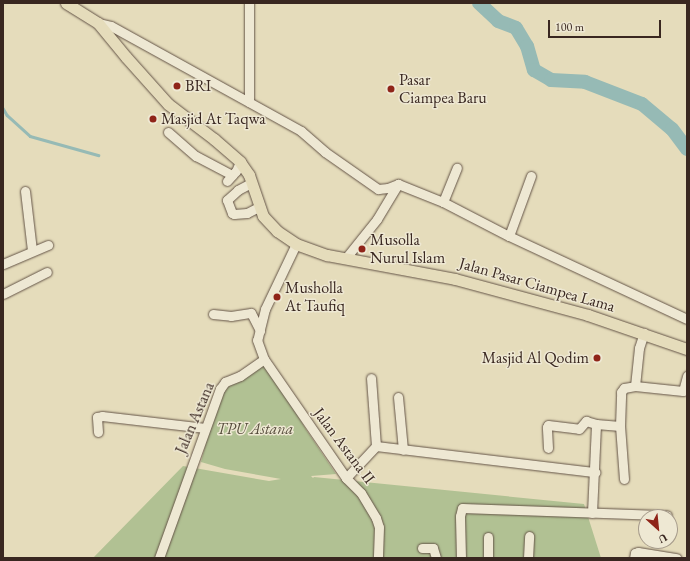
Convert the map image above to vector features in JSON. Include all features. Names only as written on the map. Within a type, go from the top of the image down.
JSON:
[{"type":"main road","name":"Jalan Pasar Ciampea Lama","points":[[66,3],[98,23],[168,104],[214,139],[240,162],[249,174],[263,216],[270,224],[296,244],[319,253],[345,259],[456,278],[588,314],[687,349]]},
{"type":"street","points":[[249,3],[249,102]]},
{"type":"street","points":[[98,23],[111,26],[301,131],[325,152],[378,188],[398,184],[442,202],[509,236],[687,319]]},
{"type":"street","points":[[168,132],[196,156],[230,178],[240,162]]},
{"type":"street","points":[[442,202],[458,168]]},
{"type":"street","points":[[509,236],[531,176]]},
{"type":"street","points":[[251,183],[238,190],[226,200],[232,213],[234,214],[247,213],[259,207]]},
{"type":"street","points":[[345,259],[373,224],[398,184]]},
{"type":"street","points":[[25,191],[32,251]]},
{"type":"street","points":[[264,359],[257,340],[265,309],[296,244]]},
{"type":"street","points":[[3,262],[48,245]]},
{"type":"street","points":[[3,294],[47,272]]},
{"type":"street","points":[[212,314],[230,316],[251,313],[260,331]]},
{"type":"street","points":[[635,386],[639,348],[644,333]]},
{"type":"street","name":"Jalan Astana","points":[[159,558],[220,389],[225,382],[252,369],[264,359]]},
{"type":"street","name":"Jalan Astana II","points":[[264,359],[346,478],[361,493],[376,518],[379,527],[378,558]]},
{"type":"street","points":[[624,479],[620,426],[621,392],[624,388],[635,386],[685,392],[687,376]]},
{"type":"street","points":[[346,478],[376,446],[371,378]]},
{"type":"street","points":[[398,397],[403,450]]},
{"type":"street","points":[[98,432],[97,417],[102,416],[205,428]]},
{"type":"street","points":[[548,448],[548,425],[579,429],[586,421],[596,424],[620,426]]},
{"type":"street","points":[[592,513],[596,472],[596,424]]},
{"type":"street","points":[[376,446],[596,472]]},
{"type":"street","points":[[461,558],[460,516],[462,508],[638,514]]},
{"type":"street","points":[[528,558],[529,536]]},
{"type":"street","points":[[488,537],[488,558]]},
{"type":"street","points":[[422,548],[433,548],[436,558]]},
{"type":"street","points":[[634,558],[635,553],[638,552],[677,558]]},
{"type":"green space","name":"TPU Astana","points":[[264,365],[281,388],[307,431],[336,474],[311,476],[313,478],[584,504],[601,558],[93,558],[183,466],[269,481],[281,479],[225,469],[201,462],[214,411],[223,390],[234,381]]},
{"type":"waterway","points":[[479,3],[498,21],[516,28],[527,46],[534,70],[551,80],[585,82],[642,104],[672,129],[687,149]]},
{"type":"waterway","points":[[3,108],[7,115],[30,136],[98,155]]},
{"type":"place","name":"BRI","points":[[177,86]]},
{"type":"place","name":"Pasar Ciampea Baru","points":[[391,89]]},
{"type":"place","name":"Masjid At Taqwa","points":[[153,119]]},
{"type":"place","name":"Musolla Nurul Islam","points":[[362,249]]},
{"type":"place","name":"Musholla At Taufiq","points":[[277,297]]},
{"type":"place","name":"Masjid Al Qodim","points":[[597,358]]}]
